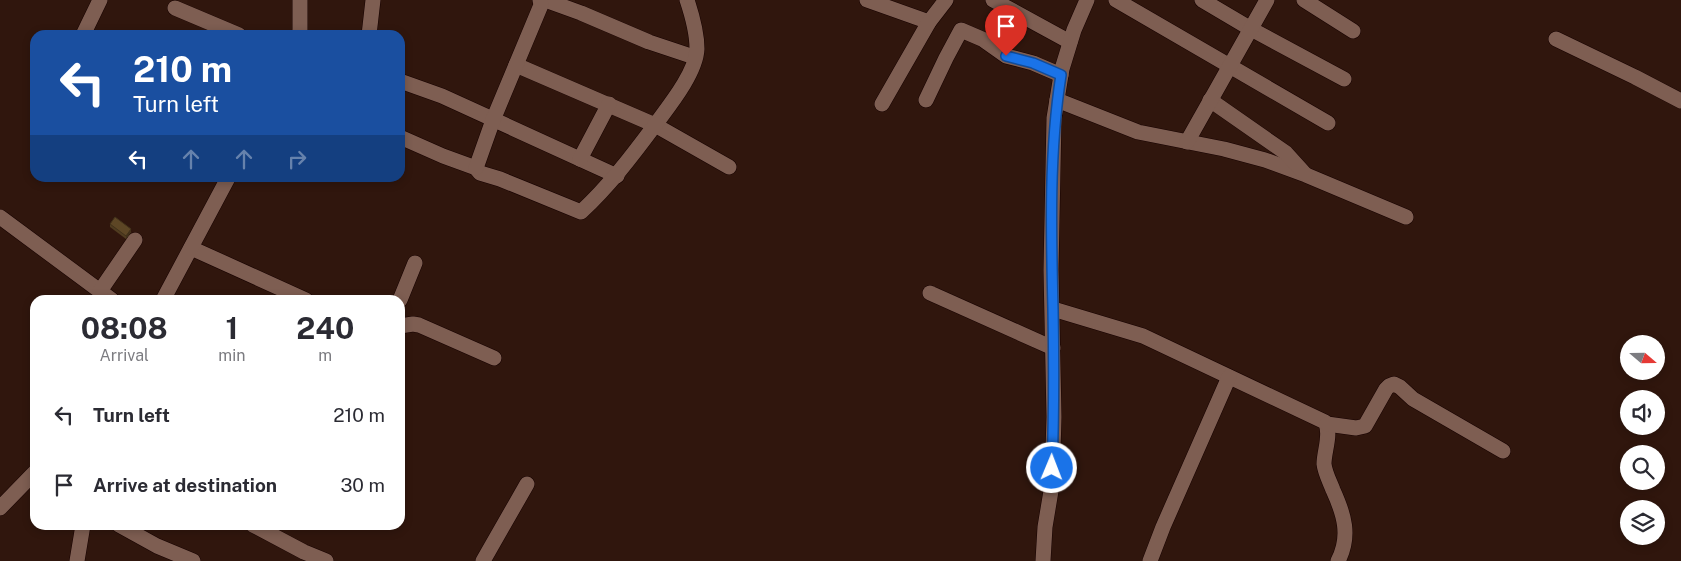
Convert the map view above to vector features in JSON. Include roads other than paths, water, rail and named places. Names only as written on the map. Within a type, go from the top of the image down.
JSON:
[{"type":"street","points":[[85,30],[100,0]]},
{"type":"street","points":[[300,0],[300,30]]},
{"type":"street","points":[[370,30],[373,0]]},
{"type":"street","points":[[476,168],[493,120],[540,5],[540,0]]},
{"type":"street","points":[[545,0],[649,42],[694,57]]},
{"type":"street","points":[[405,139],[476,168],[480,173],[500,179],[581,212],[616,176],[678,94],[689,74],[697,50],[687,0]]},
{"type":"street","points":[[866,0],[929,22]]},
{"type":"street","points":[[882,104],[929,22],[946,0]]},
{"type":"street","points":[[993,0],[1070,42]]},
{"type":"street","points":[[1043,561],[1045,526],[1052,485],[1053,309],[1051,270],[1054,118],[1061,75],[1070,42],[1087,0]]},
{"type":"street","points":[[1116,0],[1328,123]]},
{"type":"street","points":[[1202,0],[1251,29],[1344,79]]},
{"type":"street","points":[[1187,142],[1268,0]]},
{"type":"street","points":[[1304,0],[1353,31]]},
{"type":"street","points":[[175,8],[228,30]]},
{"type":"street","points":[[926,100],[961,30],[982,39],[1006,56],[1033,63],[1061,75]]},
{"type":"street","points":[[1556,39],[1681,101]]},
{"type":"street","points":[[516,65],[655,125],[729,166]]},
{"type":"street","points":[[405,83],[442,96],[616,176]]},
{"type":"street","points":[[1057,100],[1138,132],[1245,154],[1306,175],[1406,217]]},
{"type":"street","points":[[1210,100],[1286,152],[1306,175]]},
{"type":"street","points":[[580,160],[609,104]]},
{"type":"street","points":[[166,295],[224,182]]},
{"type":"street","points":[[0,217],[105,295]]},
{"type":"street","points":[[107,295],[135,240]]},
{"type":"street","points":[[191,248],[295,295]]},
{"type":"street","points":[[402,295],[415,263]]},
{"type":"street","points":[[930,293],[1053,348]]},
{"type":"street","points":[[1053,309],[1143,336],[1322,419],[1327,424],[1356,428],[1365,426],[1388,386],[1394,384],[1413,399],[1503,451]]},
{"type":"street","points":[[405,325],[413,324],[419,326],[494,358]]},
{"type":"street","points":[[1150,561],[1229,377]]},
{"type":"street","points":[[1327,424],[1324,465],[1341,508],[1346,532],[1345,544],[1338,561]]},
{"type":"street","points":[[0,508],[30,477]]},
{"type":"street","points":[[483,561],[527,484]]},
{"type":"street","points":[[77,561],[82,530]]},
{"type":"street","points":[[128,530],[157,546],[193,561]]},
{"type":"street","points":[[262,530],[304,552],[326,561]]}]
